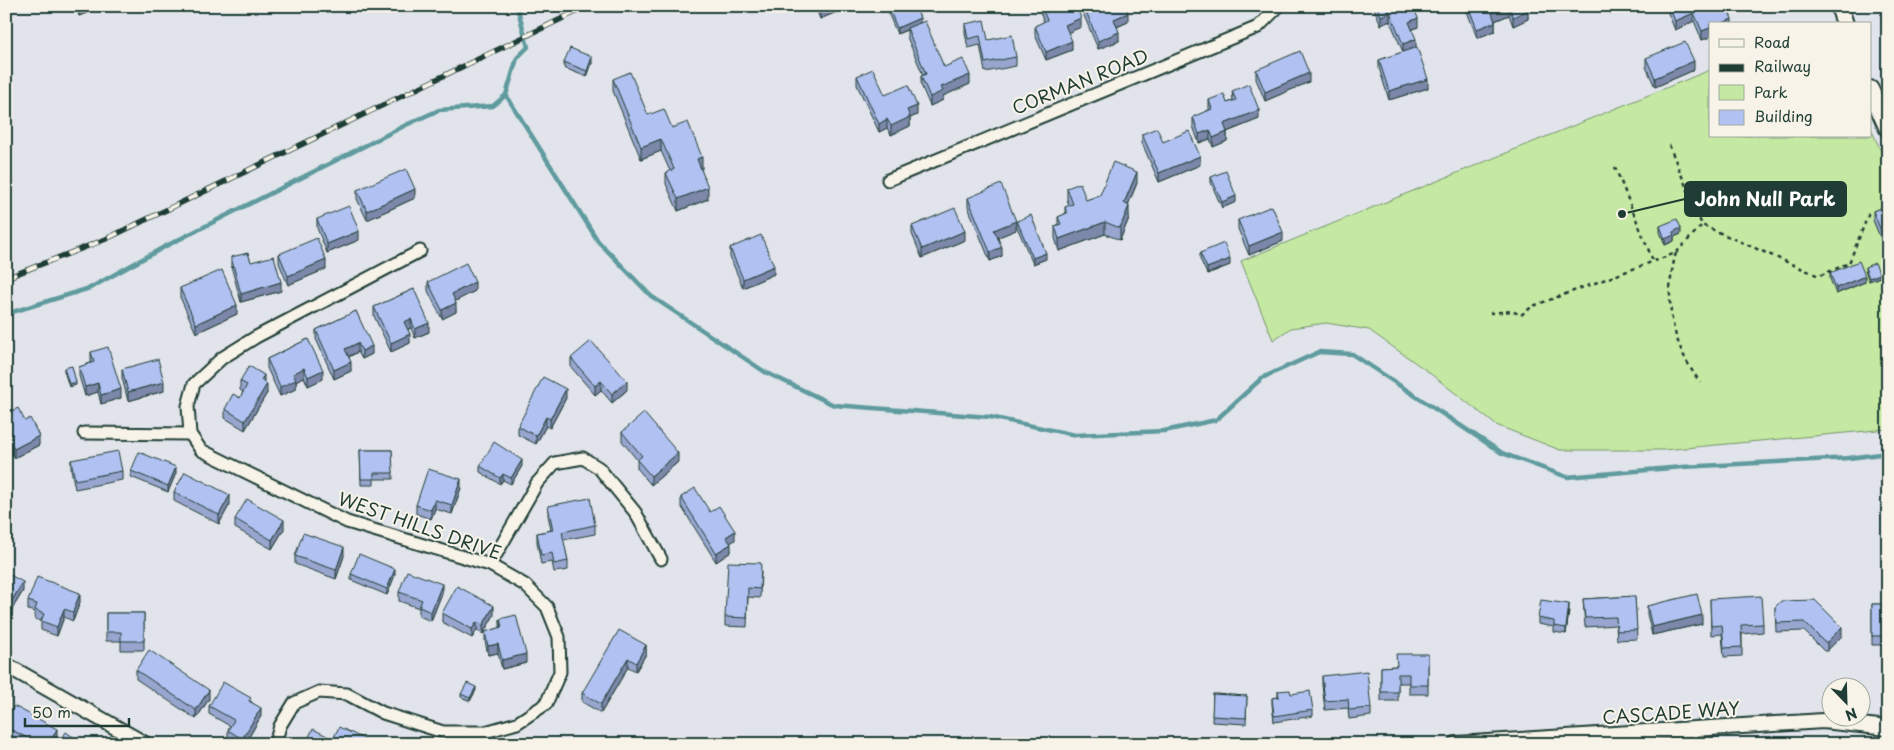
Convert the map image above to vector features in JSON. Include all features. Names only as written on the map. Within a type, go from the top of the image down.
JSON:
[{"type":"main road","points":[[1872,93],[1888,129]]},
{"type":"street","name":"CORMAN ROAD","points":[[888,180],[1258,27],[1279,6]]},
{"type":"street","points":[[84,433],[190,434],[188,406],[194,384],[222,358],[256,337],[420,251]]},
{"type":"street","name":"WEST HILLS DRIVE","points":[[190,434],[201,450],[347,522],[490,565],[525,585],[547,607],[559,637],[560,672],[546,704],[516,723],[485,732],[444,732],[383,713],[347,694],[319,692],[294,703],[280,726],[275,744]]},
{"type":"street","points":[[490,565],[537,483],[555,463],[583,458],[599,468],[636,512],[661,559]]},
{"type":"street","points":[[6,665],[145,744]]},
{"type":"street","name":"CASCADE WAY","points":[[1456,744],[1823,721],[1888,728]]},
{"type":"lane","points":[[1694,744],[1696,729]]},
{"type":"path","points":[[1669,145],[1702,225],[1819,276],[1849,264],[1869,213]]},
{"type":"path","points":[[1615,167],[1653,261]]},
{"type":"path","points":[[1490,313],[1512,311],[1521,315],[1533,306],[1676,253],[1702,225]]},
{"type":"path","points":[[1676,253],[1670,283],[1670,314],[1673,329],[1684,357],[1700,382]]},
{"type":"green space","points":[[1709,70],[1709,138],[1872,138],[1872,131],[1888,168],[1888,429],[1663,450],[1560,450],[1496,425],[1427,371],[1369,330],[1326,323],[1291,328],[1273,340],[1241,261]]},
{"type":"building","points":[[819,6],[830,6],[820,10]]},
{"type":"building","points":[[895,6],[915,6],[920,18],[897,28],[889,9]]},
{"type":"building","points":[[1041,6],[1076,6],[1081,18],[1065,25],[1072,41],[1046,52],[1035,26],[1047,20]]},
{"type":"building","points":[[1084,6],[1126,6],[1128,13],[1114,19],[1119,32],[1098,41]]},
{"type":"building","points":[[1377,6],[1408,6],[1411,13],[1415,11],[1418,18],[1409,22],[1416,39],[1403,44],[1390,12],[1381,16]]},
{"type":"building","points":[[1468,6],[1527,6],[1528,10],[1513,17],[1509,7],[1492,13],[1495,22],[1477,29]]},
{"type":"building","points":[[1669,6],[1727,6],[1732,19],[1725,22],[1709,22],[1709,28],[1702,31],[1694,13],[1675,21]]},
{"type":"building","points":[[984,20],[988,40],[1012,35],[1016,57],[985,63],[980,36],[968,39],[965,24]]},
{"type":"building","points":[[925,21],[944,67],[963,59],[970,75],[941,87],[943,91],[930,97],[921,76],[926,74],[907,28]]},
{"type":"building","points":[[1685,42],[1694,61],[1655,78],[1646,58]]},
{"type":"building","points":[[1417,47],[1428,79],[1389,91],[1379,60]]},
{"type":"building","points":[[570,48],[592,57],[587,71],[564,62]]},
{"type":"building","points":[[1300,51],[1309,73],[1265,92],[1256,70]]},
{"type":"building","points":[[873,69],[885,95],[908,85],[917,106],[907,110],[910,117],[891,126],[887,119],[879,124],[857,76]]},
{"type":"building","points":[[630,72],[648,115],[664,109],[672,128],[688,122],[702,157],[697,159],[708,187],[678,199],[666,173],[674,169],[661,139],[641,147],[613,79]]},
{"type":"building","points":[[1249,84],[1259,110],[1224,124],[1227,132],[1213,138],[1210,130],[1199,134],[1193,117],[1212,109],[1209,100],[1224,94],[1227,103],[1236,100],[1232,91]]},
{"type":"building","points":[[1157,128],[1163,142],[1189,131],[1200,156],[1159,173],[1142,134]]},
{"type":"building","points":[[1113,162],[1137,172],[1124,203],[1129,206],[1120,228],[1105,222],[1059,239],[1055,226],[1061,224],[1058,217],[1067,213],[1065,207],[1073,204],[1067,188],[1080,183],[1086,200],[1100,195]]},
{"type":"building","points":[[406,169],[415,189],[367,211],[357,190]]},
{"type":"building","points":[[1226,171],[1236,196],[1222,202],[1211,177]]},
{"type":"building","points":[[1001,184],[1016,221],[994,230],[1002,247],[990,252],[968,198]]},
{"type":"building","points":[[1888,205],[1888,248],[1873,211]]},
{"type":"building","points":[[349,206],[359,231],[327,244],[317,219]]},
{"type":"building","points":[[1272,206],[1283,232],[1249,246],[1238,220]]},
{"type":"building","points":[[955,208],[965,231],[922,249],[912,226]]},
{"type":"building","points":[[1031,215],[1046,253],[1033,258],[1017,221]]},
{"type":"building","points":[[1677,219],[1681,228],[1673,232],[1674,235],[1665,239],[1660,226]]},
{"type":"building","points":[[761,235],[774,266],[743,279],[730,248]]},
{"type":"building","points":[[317,238],[326,260],[288,276],[279,254]]},
{"type":"building","points":[[1224,243],[1230,259],[1207,268],[1200,253]]},
{"type":"building","points":[[248,253],[251,262],[274,256],[281,282],[241,294],[231,257]]},
{"type":"building","points":[[1859,261],[1865,276],[1836,288],[1830,273]]},
{"type":"building","points":[[466,263],[475,282],[452,294],[456,303],[442,310],[428,282]]},
{"type":"building","points":[[1875,263],[1880,274],[1869,278],[1865,267]]},
{"type":"building","points":[[222,270],[237,305],[196,324],[180,288]]},
{"type":"building","points":[[414,289],[429,323],[415,329],[411,319],[404,322],[410,334],[391,343],[374,307]]},
{"type":"building","points":[[356,311],[372,346],[362,351],[358,343],[345,349],[351,362],[334,370],[316,330]]},
{"type":"building","points":[[308,339],[323,370],[308,377],[304,368],[293,374],[296,380],[280,387],[267,359]]},
{"type":"building","points":[[591,341],[627,381],[612,394],[601,381],[595,386],[571,358]]},
{"type":"building","points":[[108,347],[121,389],[101,395],[98,383],[85,387],[79,367],[94,362],[91,352]]},
{"type":"building","points":[[158,359],[164,382],[128,392],[122,369]]},
{"type":"building","points":[[72,366],[76,382],[69,384],[64,368]]},
{"type":"building","points":[[249,366],[264,375],[261,380],[267,384],[245,421],[225,409],[233,394],[240,398],[247,385],[240,381]]},
{"type":"building","points":[[543,377],[566,389],[550,419],[546,417],[536,436],[518,426]]},
{"type":"building","points":[[18,408],[25,421],[30,418],[39,436],[14,449],[6,436],[6,414]]},
{"type":"building","points":[[644,413],[678,453],[651,476],[637,460],[642,456],[622,432]]},
{"type":"building","points":[[494,442],[522,460],[511,478],[503,474],[500,478],[480,466]]},
{"type":"building","points":[[360,450],[392,450],[393,473],[374,473],[374,479],[361,479]]},
{"type":"building","points":[[118,451],[122,471],[75,480],[71,460]]},
{"type":"building","points":[[139,452],[176,467],[168,486],[131,471]]},
{"type":"building","points":[[428,469],[461,479],[452,505],[435,500],[431,510],[416,505]]},
{"type":"building","points":[[185,472],[230,495],[219,515],[174,492]]},
{"type":"building","points":[[695,488],[710,512],[719,506],[735,531],[726,537],[731,544],[716,553],[681,497]]},
{"type":"building","points":[[590,498],[595,525],[562,532],[568,561],[554,564],[552,553],[541,555],[537,533],[553,530],[548,506]]},
{"type":"building","points":[[247,499],[284,520],[272,540],[235,519]]},
{"type":"building","points":[[303,533],[344,547],[336,570],[295,556]]},
{"type":"building","points":[[359,554],[395,569],[387,589],[351,574]]},
{"type":"building","points":[[728,562],[761,563],[760,589],[748,588],[747,618],[725,617]]},
{"type":"building","points":[[407,571],[442,584],[431,612],[419,607],[422,600],[399,592]]},
{"type":"building","points":[[6,573],[23,582],[8,607],[6,606]]},
{"type":"building","points":[[37,577],[80,593],[73,612],[64,609],[57,627],[41,621],[44,614],[35,610],[37,604],[28,601]]},
{"type":"building","points":[[457,586],[494,606],[483,625],[477,622],[472,629],[442,613]]},
{"type":"building","points":[[1697,594],[1702,615],[1652,627],[1647,606]]},
{"type":"building","points":[[1635,596],[1637,630],[1617,631],[1616,617],[1585,618],[1583,599]]},
{"type":"building","points":[[1761,596],[1763,624],[1741,625],[1742,647],[1724,648],[1722,625],[1711,626],[1710,599]]},
{"type":"building","points":[[1541,600],[1569,604],[1566,628],[1554,626],[1554,621],[1538,618]]},
{"type":"building","points":[[1815,600],[1842,627],[1827,642],[1824,642],[1804,622],[1776,623],[1775,607],[1781,601]]},
{"type":"building","points":[[1872,604],[1888,604],[1888,641],[1885,641],[1885,636],[1872,636]]},
{"type":"building","points":[[106,613],[144,613],[144,641],[121,641],[121,632],[106,632]]},
{"type":"building","points":[[516,615],[526,654],[502,660],[498,644],[488,646],[485,632],[502,627],[500,619]]},
{"type":"building","points":[[619,630],[646,645],[636,663],[628,658],[601,704],[582,693]]},
{"type":"building","points":[[149,650],[209,690],[196,710],[136,670]]},
{"type":"building","points":[[1396,654],[1428,654],[1428,685],[1409,685],[1409,674],[1398,674],[1398,692],[1381,692],[1381,667],[1397,666]]},
{"type":"building","points":[[1367,671],[1371,708],[1349,710],[1348,699],[1325,701],[1322,676]]},
{"type":"building","points":[[223,682],[251,698],[249,701],[261,708],[242,739],[228,730],[234,720],[209,706]]},
{"type":"building","points":[[467,683],[476,687],[470,698],[461,694]]},
{"type":"building","points":[[1290,690],[1291,694],[1310,691],[1313,710],[1274,716],[1272,698],[1279,697],[1278,691]]},
{"type":"building","points":[[1213,694],[1247,696],[1246,718],[1212,716]]},
{"type":"building","points":[[6,697],[10,699],[6,705]]},
{"type":"building","points":[[14,706],[57,729],[49,744],[39,744],[6,727],[6,720]]},
{"type":"building","points":[[339,727],[364,739],[361,744],[305,744],[313,729],[333,739]]},
{"type":"building","points":[[66,732],[83,744],[58,744]]},
{"type":"waterway","points":[[6,314],[90,288],[166,246],[439,110],[493,106],[506,95],[517,58],[528,47],[518,10],[520,6]]},
{"type":"waterway","points":[[506,95],[598,241],[651,296],[765,372],[834,405],[990,417],[1075,435],[1164,431],[1216,420],[1262,378],[1319,352],[1352,354],[1502,453],[1567,477],[1682,467],[1849,458],[1888,453]]},
{"type":"railway","points":[[6,278],[106,239],[588,6]]},
{"type":"place","name":"John Null Park","points":[[1622,214]]}]
